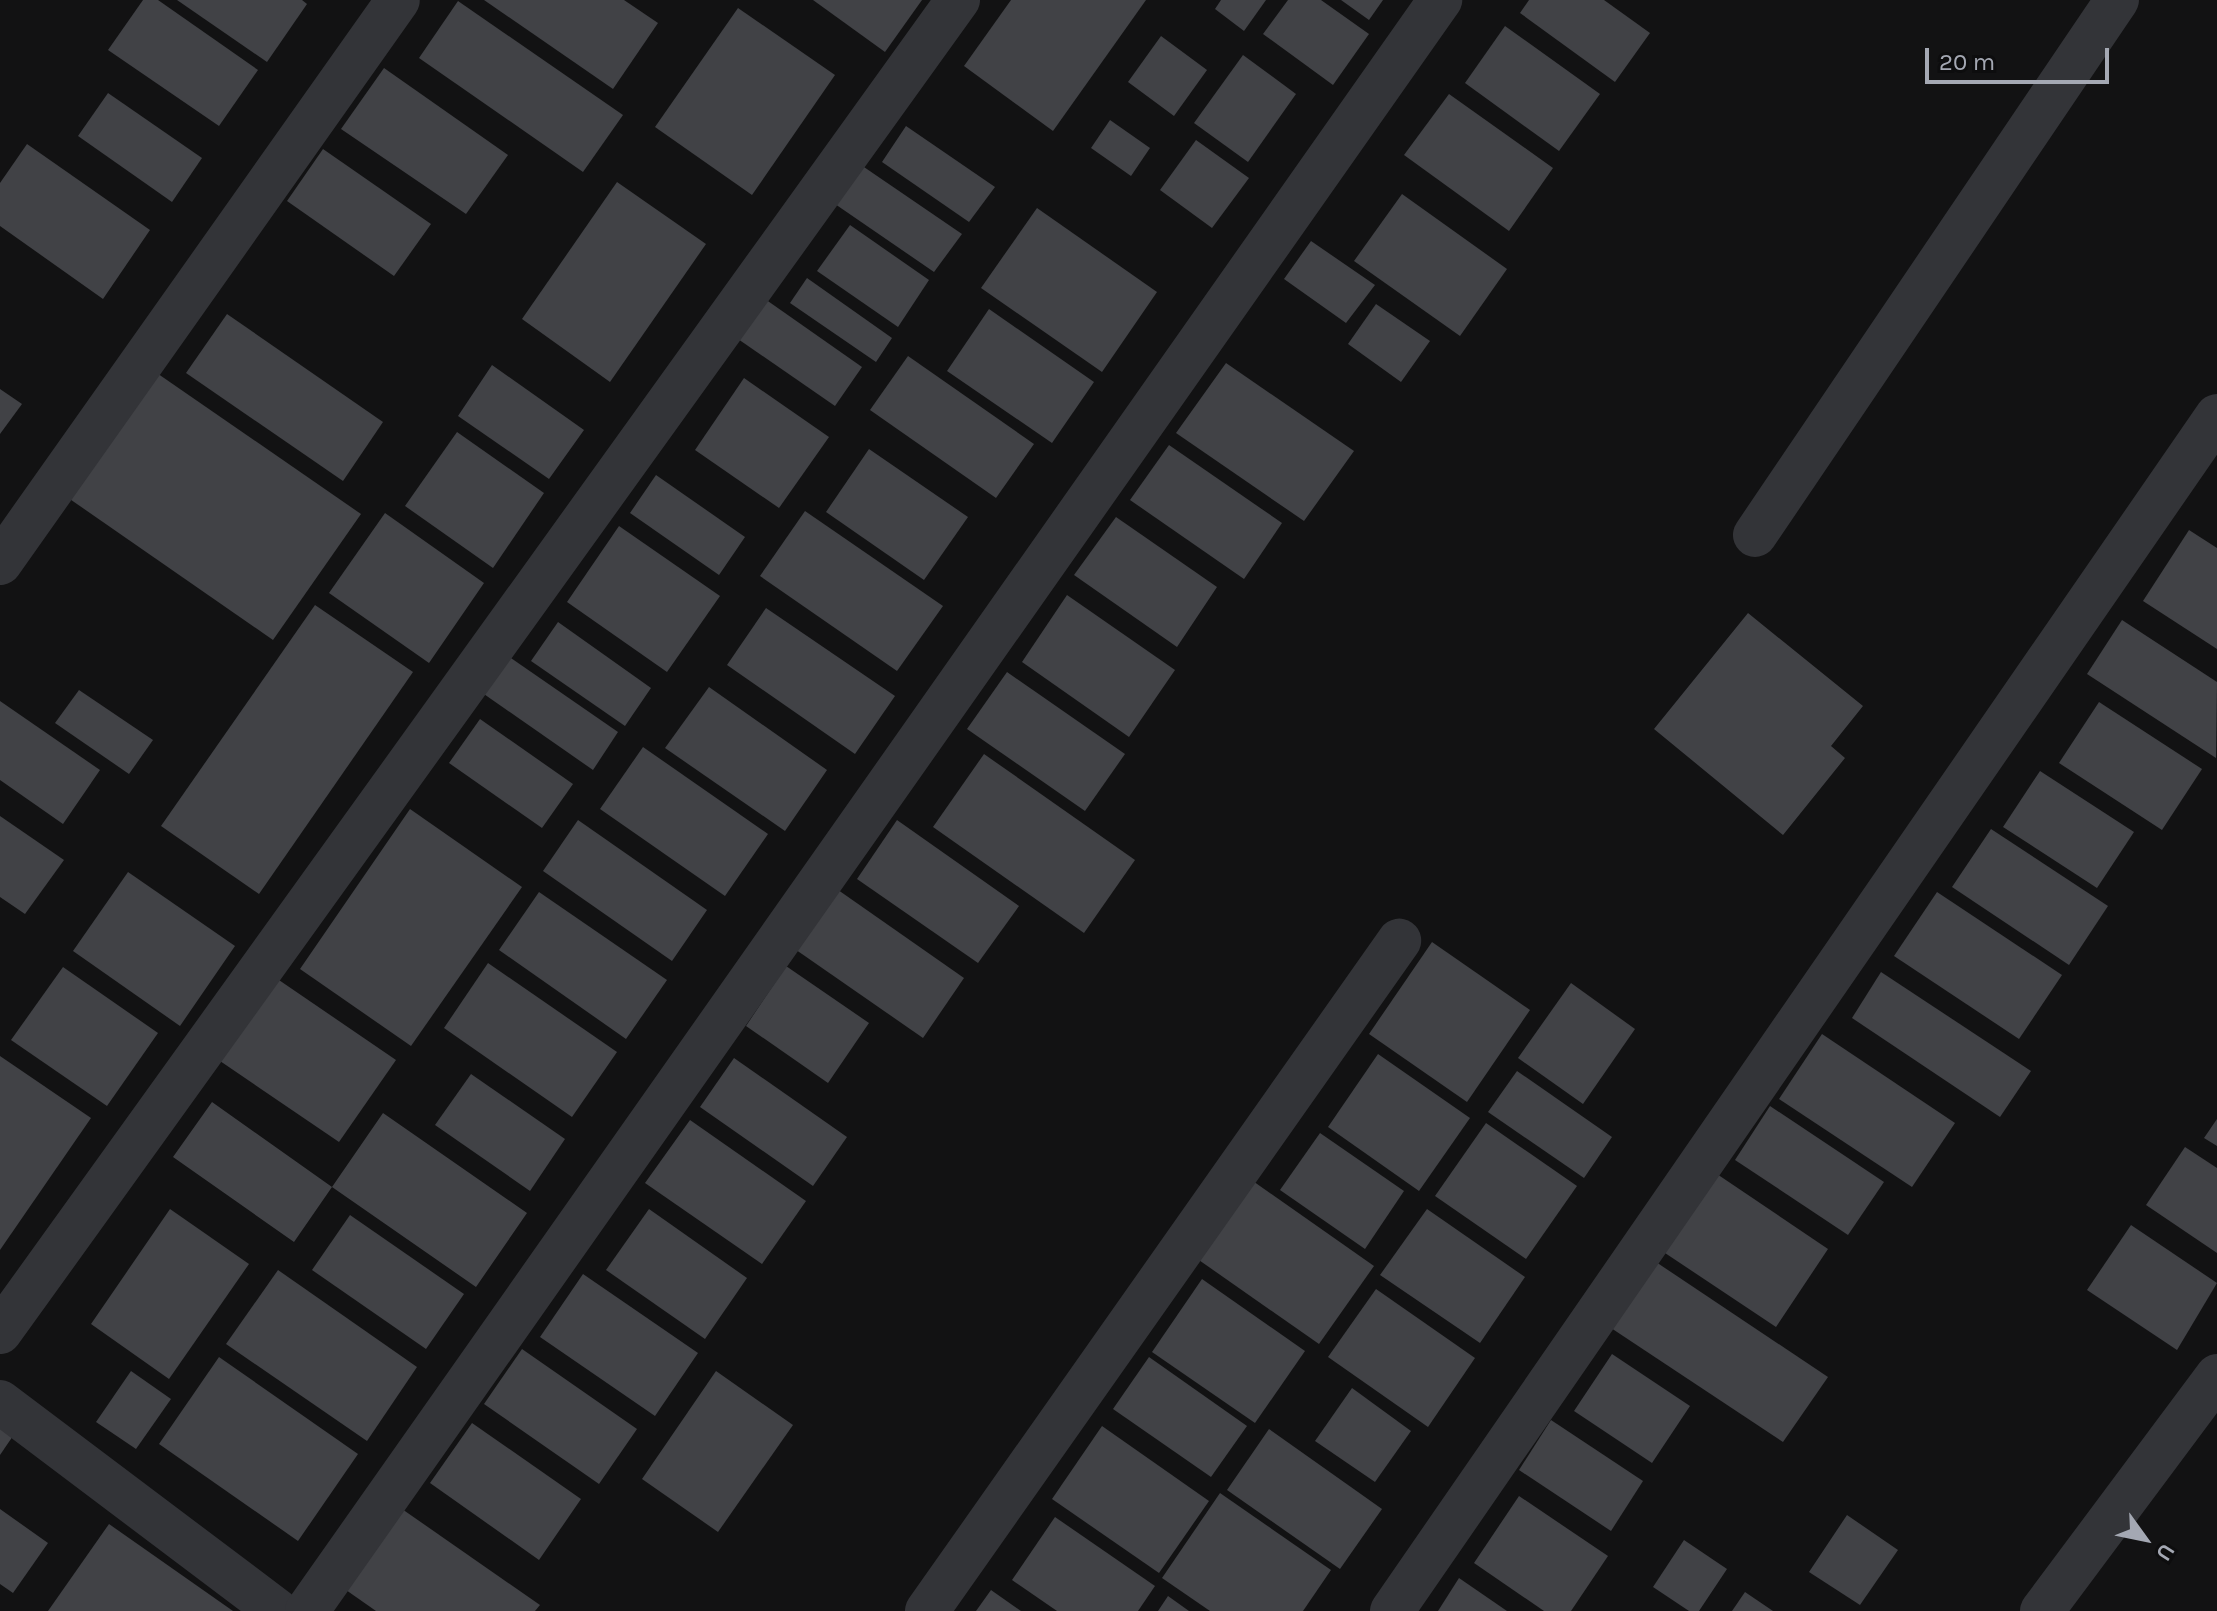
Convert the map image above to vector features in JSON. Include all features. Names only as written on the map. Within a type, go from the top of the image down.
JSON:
[{"type":"street","points":[[0,563],[398,0]]},
{"type":"street","points":[[0,1332],[958,0]]},
{"type":"street","points":[[307,1611],[1440,0]]},
{"type":"street","points":[[1755,535],[2117,0]]},
{"type":"street","points":[[1392,1611],[2217,416]]},
{"type":"street","points":[[927,1611],[1399,941]]},
{"type":"street","points":[[2042,1611],[2217,1376]]},
{"type":"street","points":[[0,1402],[277,1611]]},
{"type":"building","points":[[143,0],[158,0],[258,70],[219,126],[108,50]]},
{"type":"building","points":[[177,0],[302,0],[307,4],[267,62]]},
{"type":"building","points":[[484,0],[624,0],[658,23],[613,89]]},
{"type":"building","points":[[813,0],[922,0],[885,52]]},
{"type":"building","points":[[1011,0],[1146,0],[1053,131],[964,66]]},
{"type":"building","points":[[1221,0],[1266,0],[1244,31],[1215,9]]},
{"type":"building","points":[[1288,0],[1321,0],[1369,34],[1333,85],[1263,34]]},
{"type":"building","points":[[1341,0],[1383,0],[1369,20]]},
{"type":"building","points":[[1529,0],[1604,0],[1650,33],[1615,82],[1520,13]]},
{"type":"building","points":[[458,1],[623,115],[583,172],[419,58]]},
{"type":"building","points":[[738,8],[835,75],[752,195],[655,127]]},
{"type":"building","points":[[1505,26],[1600,94],[1559,151],[1465,83]]},
{"type":"building","points":[[1161,36],[1207,70],[1174,116],[1128,82]]},
{"type":"building","points":[[1243,55],[1296,94],[1248,162],[1194,123]]},
{"type":"building","points":[[384,68],[508,155],[466,214],[341,129]]},
{"type":"building","points":[[108,93],[202,158],[172,202],[78,136]]},
{"type":"building","points":[[1449,94],[1553,168],[1509,231],[1404,155]]},
{"type":"building","points":[[1110,120],[1150,148],[1131,176],[1091,148]]},
{"type":"building","points":[[906,126],[995,187],[969,222],[882,162]]},
{"type":"building","points":[[1196,140],[1249,178],[1212,228],[1160,190]]},
{"type":"building","points":[[27,144],[150,230],[103,299],[0,226],[0,183]]},
{"type":"building","points":[[323,149],[431,224],[394,276],[287,201]]},
{"type":"building","points":[[861,165],[962,234],[934,272],[835,204]]},
{"type":"building","points":[[617,182],[706,244],[610,382],[522,319]]},
{"type":"building","points":[[1402,194],[1507,269],[1460,336],[1354,261]]},
{"type":"building","points":[[1037,208],[1157,292],[1102,372],[981,288]]},
{"type":"building","points":[[850,225],[929,280],[898,327],[817,271]]},
{"type":"building","points":[[1311,241],[1375,285],[1346,323],[1284,279]]},
{"type":"building","points":[[807,278],[892,338],[876,362],[790,303]]},
{"type":"building","points":[[765,299],[862,367],[835,406],[738,339]]},
{"type":"building","points":[[1376,304],[1430,341],[1401,382],[1348,344]]},
{"type":"building","points":[[989,309],[1094,382],[1052,443],[947,371]]},
{"type":"building","points":[[227,314],[383,422],[343,481],[186,373]]},
{"type":"building","points":[[908,356],[1034,444],[996,498],[870,410]]},
{"type":"building","points":[[1226,363],[1354,451],[1304,521],[1176,433]]},
{"type":"building","points":[[492,365],[584,430],[549,479],[458,416]]},
{"type":"building","points":[[151,369],[361,514],[273,640],[64,495]]},
{"type":"building","points":[[744,378],[829,437],[779,508],[695,450]]},
{"type":"building","points":[[0,389],[22,404],[0,434]]},
{"type":"building","points":[[457,432],[544,493],[493,568],[405,506]]},
{"type":"building","points":[[1169,445],[1282,523],[1244,579],[1130,500]]},
{"type":"building","points":[[869,449],[968,517],[924,580],[826,512]]},
{"type":"building","points":[[656,475],[745,537],[719,575],[630,513]]},
{"type":"building","points":[[805,511],[943,606],[897,671],[760,576]]},
{"type":"building","points":[[385,513],[484,583],[429,663],[329,593]]},
{"type":"building","points":[[1116,517],[1217,587],[1177,647],[1074,575]]},
{"type":"building","points":[[619,526],[720,596],[667,672],[567,602]]},
{"type":"building","points":[[2189,530],[2217,548],[2217,649],[2143,601]]},
{"type":"building","points":[[1067,595],[1175,670],[1129,737],[1022,662]]},
{"type":"building","points":[[315,605],[413,672],[259,894],[161,826]]},
{"type":"building","points":[[766,608],[895,696],[855,754],[727,665]]},
{"type":"building","points":[[1748,613],[1863,706],[1831,746],[1845,758],[1783,835],[1654,729]]},
{"type":"building","points":[[2122,620],[2217,682],[2216,758],[2087,674]]},
{"type":"building","points":[[558,622],[651,688],[625,726],[531,661]]},
{"type":"building","points":[[508,656],[618,732],[593,770],[481,692]]},
{"type":"building","points":[[1007,672],[1125,754],[1085,811],[967,729]]},
{"type":"building","points":[[709,687],[827,770],[785,831],[665,748]]},
{"type":"building","points":[[79,690],[153,740],[129,774],[55,723]]},
{"type":"building","points":[[0,701],[100,770],[63,824],[0,780]]},
{"type":"building","points":[[2099,702],[2202,769],[2162,830],[2059,763]]},
{"type":"building","points":[[480,719],[573,784],[542,828],[449,763]]},
{"type":"building","points":[[643,747],[768,834],[725,896],[600,809]]},
{"type":"building","points":[[984,754],[1135,860],[1084,933],[933,827]]},
{"type":"building","points":[[2040,771],[2134,832],[2097,888],[2003,827]]},
{"type":"building","points":[[410,809],[522,887],[411,1046],[300,969]]},
{"type":"building","points":[[0,816],[64,860],[25,914],[0,897]]},
{"type":"building","points":[[578,820],[707,910],[672,961],[543,871]]},
{"type":"building","points":[[897,820],[1019,906],[978,963],[857,879]]},
{"type":"building","points":[[1991,829],[2108,906],[2069,965],[1952,887]]},
{"type":"building","points":[[128,872],[235,946],[180,1026],[73,951]]},
{"type":"building","points":[[831,885],[964,978],[923,1038],[789,945]]},
{"type":"building","points":[[539,892],[667,980],[626,1039],[499,950]]},
{"type":"building","points":[[1937,892],[2062,975],[2019,1039],[1894,956]]},
{"type":"building","points":[[1432,942],[1530,1010],[1467,1102],[1369,1034]]},
{"type":"building","points":[[488,963],[617,1052],[572,1117],[444,1028]]},
{"type":"building","points":[[786,966],[869,1023],[828,1083],[746,1026]]},
{"type":"building","points":[[63,967],[158,1033],[107,1106],[11,1040]]},
{"type":"building","points":[[1881,972],[2031,1071],[2000,1117],[1852,1018]]},
{"type":"building","points":[[276,978],[396,1060],[339,1142],[220,1061]]},
{"type":"building","points":[[1571,983],[1635,1029],[1583,1104],[1518,1058]]},
{"type":"building","points":[[1822,1034],[1955,1123],[1912,1187],[1779,1099]]},
{"type":"building","points":[[1378,1054],[1470,1118],[1419,1191],[1328,1127]]},
{"type":"building","points":[[0,1056],[91,1118],[0,1250]]},
{"type":"building","points":[[734,1058],[847,1137],[813,1186],[700,1107]]},
{"type":"building","points":[[1517,1071],[1612,1137],[1584,1178],[1488,1112]]},
{"type":"building","points":[[471,1074],[565,1139],[530,1191],[435,1125]]},
{"type":"building","points":[[212,1102],[332,1187],[294,1242],[173,1157]]},
{"type":"building","points":[[1770,1106],[1884,1182],[1848,1235],[1735,1160]]},
{"type":"building","points":[[383,1113],[527,1213],[476,1287],[332,1187]]},
{"type":"building","points":[[2217,1119],[2217,1146],[2204,1138]]},
{"type":"building","points":[[690,1120],[806,1201],[762,1264],[645,1183]]},
{"type":"building","points":[[1486,1123],[1577,1186],[1526,1259],[1435,1196]]},
{"type":"building","points":[[1320,1133],[1404,1191],[1365,1249],[1280,1190]]},
{"type":"building","points":[[2185,1147],[2217,1168],[2217,1253],[2146,1205]]},
{"type":"building","points":[[1711,1170],[1828,1249],[1776,1327],[1659,1249]]},
{"type":"building","points":[[1250,1179],[1374,1266],[1319,1344],[1196,1258]]},
{"type":"building","points":[[170,1209],[249,1264],[169,1379],[91,1324]]},
{"type":"building","points":[[649,1209],[747,1278],[705,1339],[606,1270]]},
{"type":"building","points":[[1427,1209],[1525,1277],[1480,1343],[1380,1275]]},
{"type":"building","points":[[350,1215],[464,1294],[426,1349],[312,1270]]},
{"type":"building","points":[[2131,1225],[2217,1283],[2177,1350],[2087,1290]]},
{"type":"building","points":[[1653,1260],[1828,1377],[1783,1442],[1608,1326]]},
{"type":"building","points":[[278,1270],[417,1367],[367,1441],[226,1344]]},
{"type":"building","points":[[583,1274],[698,1353],[655,1416],[540,1337]]},
{"type":"building","points":[[1202,1279],[1305,1351],[1255,1423],[1152,1352]]},
{"type":"building","points":[[1376,1289],[1475,1358],[1428,1427],[1328,1357]]},
{"type":"building","points":[[522,1349],[637,1429],[599,1484],[484,1404]]},
{"type":"building","points":[[1612,1354],[1690,1406],[1652,1463],[1574,1411]]},
{"type":"building","points":[[219,1357],[358,1454],[298,1541],[159,1444]]},
{"type":"building","points":[[1149,1357],[1247,1426],[1211,1477],[1113,1409]]},
{"type":"building","points":[[131,1371],[171,1399],[136,1449],[96,1422]]},
{"type":"building","points":[[716,1371],[793,1425],[718,1532],[642,1479]]},
{"type":"building","points":[[1352,1388],[1411,1431],[1375,1482],[1315,1441]]},
{"type":"building","points":[[1551,1420],[1643,1481],[1611,1531],[1519,1470]]},
{"type":"building","points":[[0,1422],[15,1433],[0,1455]]},
{"type":"building","points":[[472,1423],[581,1499],[539,1560],[430,1483]]},
{"type":"building","points":[[1102,1426],[1209,1501],[1159,1573],[1052,1499]]},
{"type":"building","points":[[1269,1429],[1382,1509],[1340,1569],[1227,1490]]},
{"type":"building","points":[[1220,1493],[1331,1570],[1303,1611],[1210,1611],[1162,1578]]},
{"type":"building","points":[[1519,1496],[1608,1556],[1571,1611],[1544,1611],[1474,1563]]},
{"type":"building","points":[[0,1509],[48,1543],[13,1593],[0,1584]]},
{"type":"building","points":[[402,1509],[540,1605],[535,1611],[376,1611],[346,1590]]},
{"type":"building","points":[[1847,1515],[1898,1550],[1860,1605],[1809,1572]]},
{"type":"building","points":[[1055,1517],[1155,1586],[1138,1611],[1057,1611],[1012,1580]]},
{"type":"building","points":[[109,1524],[233,1611],[48,1611]]},
{"type":"building","points":[[1684,1540],[1727,1569],[1699,1611],[1689,1611],[1653,1587]]},
{"type":"building","points":[[1459,1578],[1507,1611],[1438,1611]]},
{"type":"building","points":[[991,1590],[1021,1611],[976,1611]]},
{"type":"building","points":[[1745,1592],[1773,1611],[1732,1611]]},
{"type":"building","points":[[1168,1596],[1189,1611],[1158,1611]]}]
